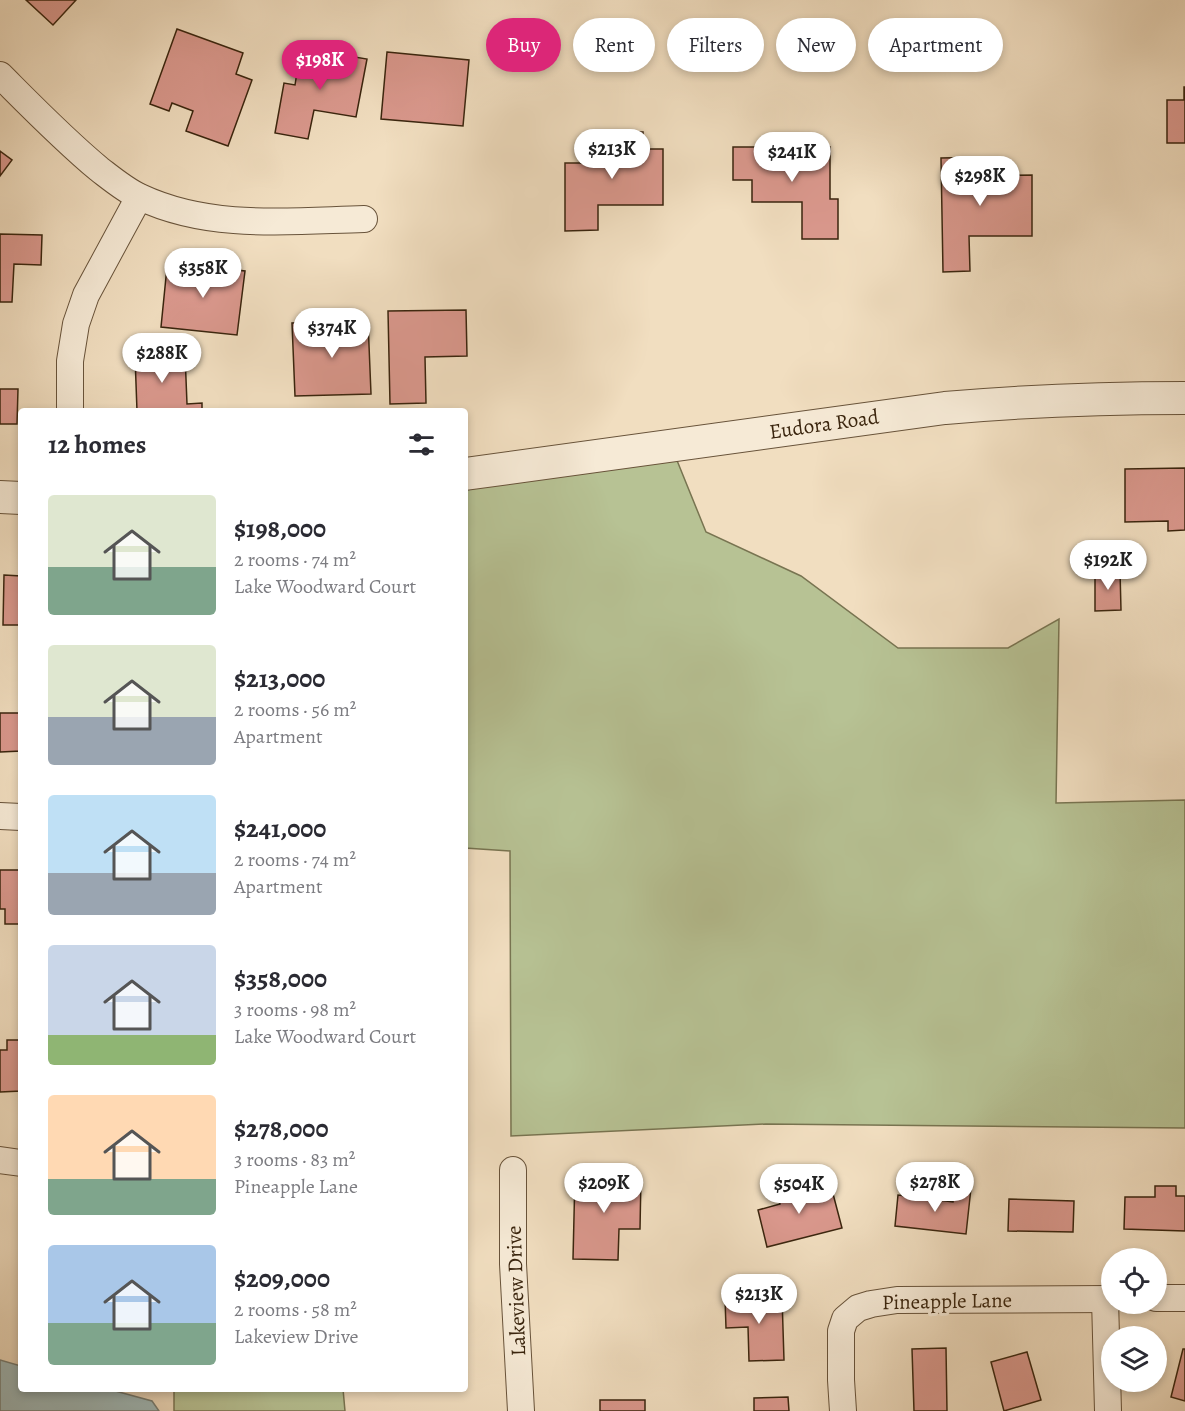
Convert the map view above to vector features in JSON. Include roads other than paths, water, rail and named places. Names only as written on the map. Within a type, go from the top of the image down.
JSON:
[{"type":"street","points":[[0,75],[73,147],[112,179],[139,197],[179,212],[214,219],[276,222],[364,219]]},
{"type":"street","points":[[70,408],[70,361],[76,324],[86,295],[139,197]]},
{"type":"street","name":"Eudora Road","points":[[468,474],[945,408],[1009,402],[1185,398]]},
{"type":"street","points":[[0,497],[18,498]]},
{"type":"street","points":[[0,816],[18,817]]},
{"type":"street","points":[[0,1160],[18,1163]]},
{"type":"street","name":"Lakeview Drive","points":[[513,1170],[513,1264],[521,1411]]},
{"type":"street","points":[[1167,1298],[1185,1298]]},
{"type":"street","name":"Pineapple Lane","points":[[843,1411],[841,1331],[845,1319],[858,1308],[897,1300],[1101,1299]]},
{"type":"street","points":[[1108,1314],[1108,1411]]},
{"type":"water","points":[[0,1360],[18,1365],[18,1392],[119,1392],[152,1401],[159,1411],[0,1411]]}]
